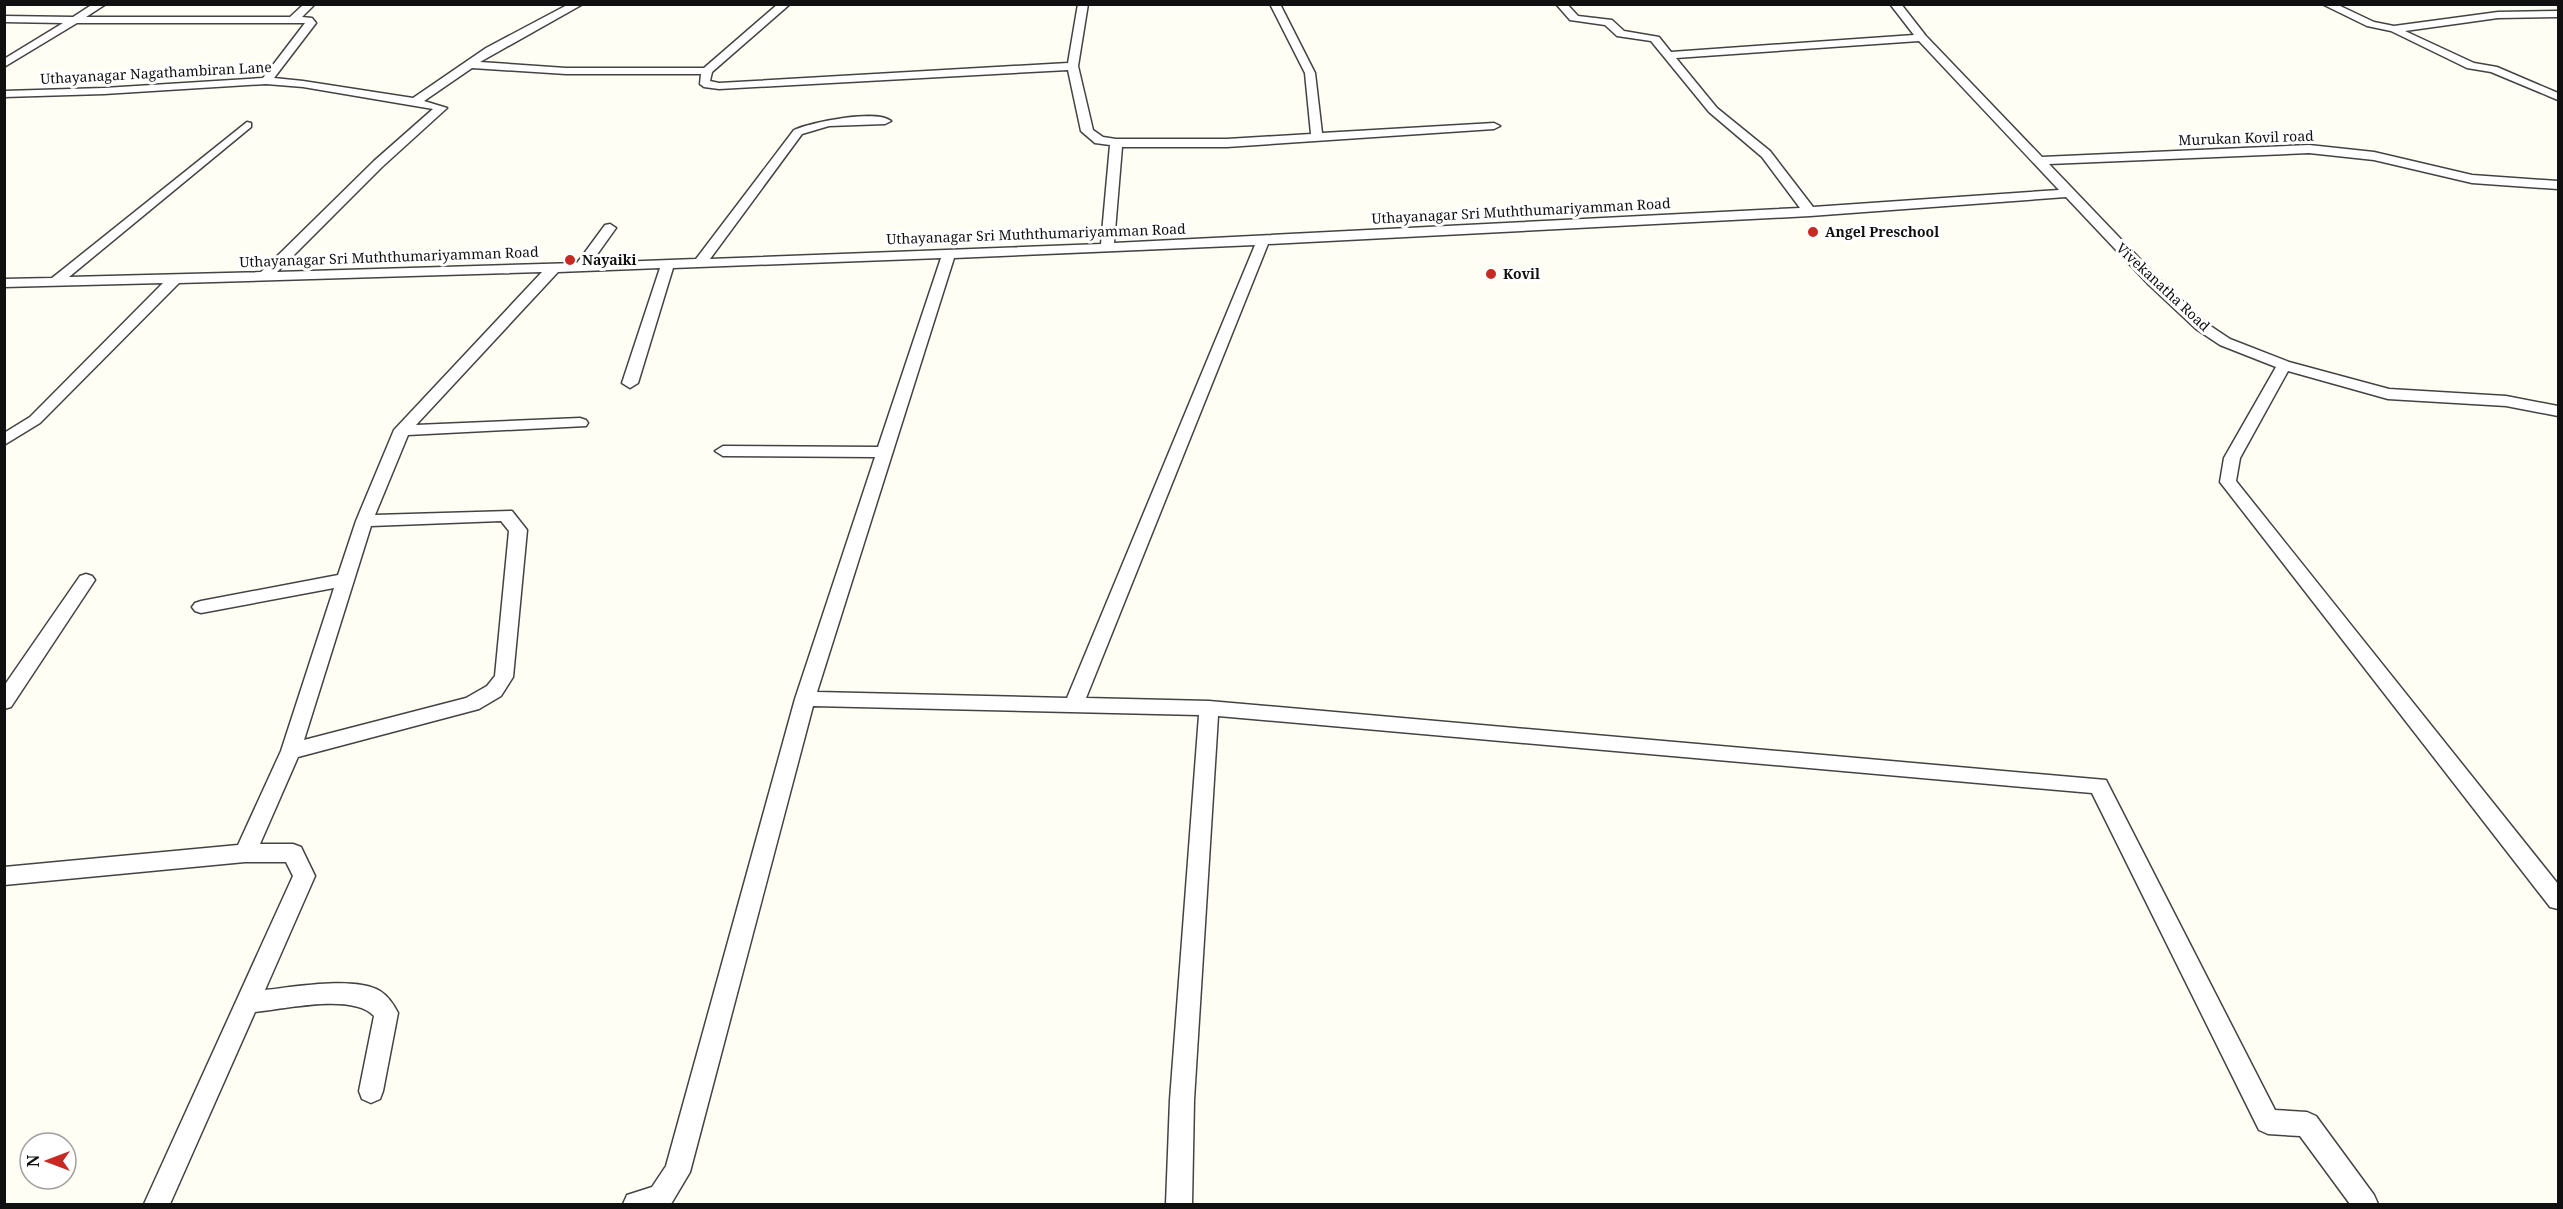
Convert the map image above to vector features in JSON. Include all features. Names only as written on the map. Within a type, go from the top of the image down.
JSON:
[{"type":"street","points":[[4,64],[101,4]]},
{"type":"street","points":[[293,20],[310,4]]},
{"type":"street","points":[[415,102],[468,64],[517,34],[578,4]]},
{"type":"street","points":[[784,4],[706,71],[704,82],[708,85],[719,86],[1073,66]]},
{"type":"street","points":[[1083,4],[1073,66],[1088,131],[1099,140],[1116,143],[1227,143],[1494,126]]},
{"type":"street","points":[[1275,4],[1310,73],[1317,137]]},
{"type":"street","points":[[1562,4],[1574,18],[1608,22],[1621,34],[1655,39],[1713,110],[1766,154],[1810,212]]},
{"type":"street","name":"Vivekanatha Road","points":[[1894,4],[1922,38],[2154,282],[2201,326],[2225,342],[2284,365],[2388,394],[2506,401],[2559,411]]},
{"type":"street","points":[[2326,4],[2372,24],[2394,29],[2471,66],[2493,69],[2559,97]]},
{"type":"street","points":[[2394,29],[2498,15],[2559,14]]},
{"type":"street","points":[[4,19],[308,20],[311,23],[266,81]]},
{"type":"street","points":[[1668,55],[1922,38]]},
{"type":"street","points":[[468,64],[566,71],[706,71]]},
{"type":"street","name":"Uthayanagar Nagathambiran Lane","points":[[4,94],[266,81],[303,84],[441,108],[378,164],[265,276]]},
{"type":"street","points":[[701,262],[798,132],[809,126],[825,123],[885,121]]},
{"type":"street","points":[[55,282],[247,125]]},
{"type":"street","points":[[1107,246],[1116,143]]},
{"type":"street","name":"Murukan Kovil road","points":[[2040,161],[2309,149],[2374,156],[2472,179],[2559,185]]},
{"type":"street","name":"Uthayanagar Sri Muththumariyamman Road","points":[[4,283],[554,268],[949,253],[1810,212],[2068,193]]},
{"type":"street","points":[[581,267],[610,228]]},
{"type":"street","points":[[1074,705],[1264,239]]},
{"type":"street","points":[[636,1204],[660,1198],[677,1172],[805,699],[949,253]]},
{"type":"street","points":[[630,383],[668,263]]},
{"type":"street","points":[[245,853],[291,751],[364,521],[402,430],[554,268]]},
{"type":"street","points":[[4,440],[35,420],[175,279]]},
{"type":"street","points":[[2284,365],[2232,458],[2228,482],[2559,900]]},
{"type":"street","points":[[402,430],[580,423]]},
{"type":"street","points":[[723,451],[885,452]]},
{"type":"street","points":[[291,751],[472,704],[494,691],[504,677],[518,530],[506,515],[364,521]]},
{"type":"street","points":[[4,702],[86,580]]},
{"type":"street","points":[[201,607],[345,580]]},
{"type":"street","points":[[805,699],[1209,708],[2098,786],[2268,1122],[2307,1124],[2365,1204]]},
{"type":"street","points":[[1179,1204],[1182,1100],[1209,708]]},
{"type":"street","points":[[4,876],[245,853],[293,853],[303,876],[157,1204]]},
{"type":"street","points":[[247,1002],[340,993],[373,999],[386,1013],[370,1091]]},
{"type":"place","name":"Angel Preschool","points":[[1813,232]]},
{"type":"place","name":"Nayaiki","points":[[570,260]]},
{"type":"place","name":"Kovil","points":[[1491,274]]}]
